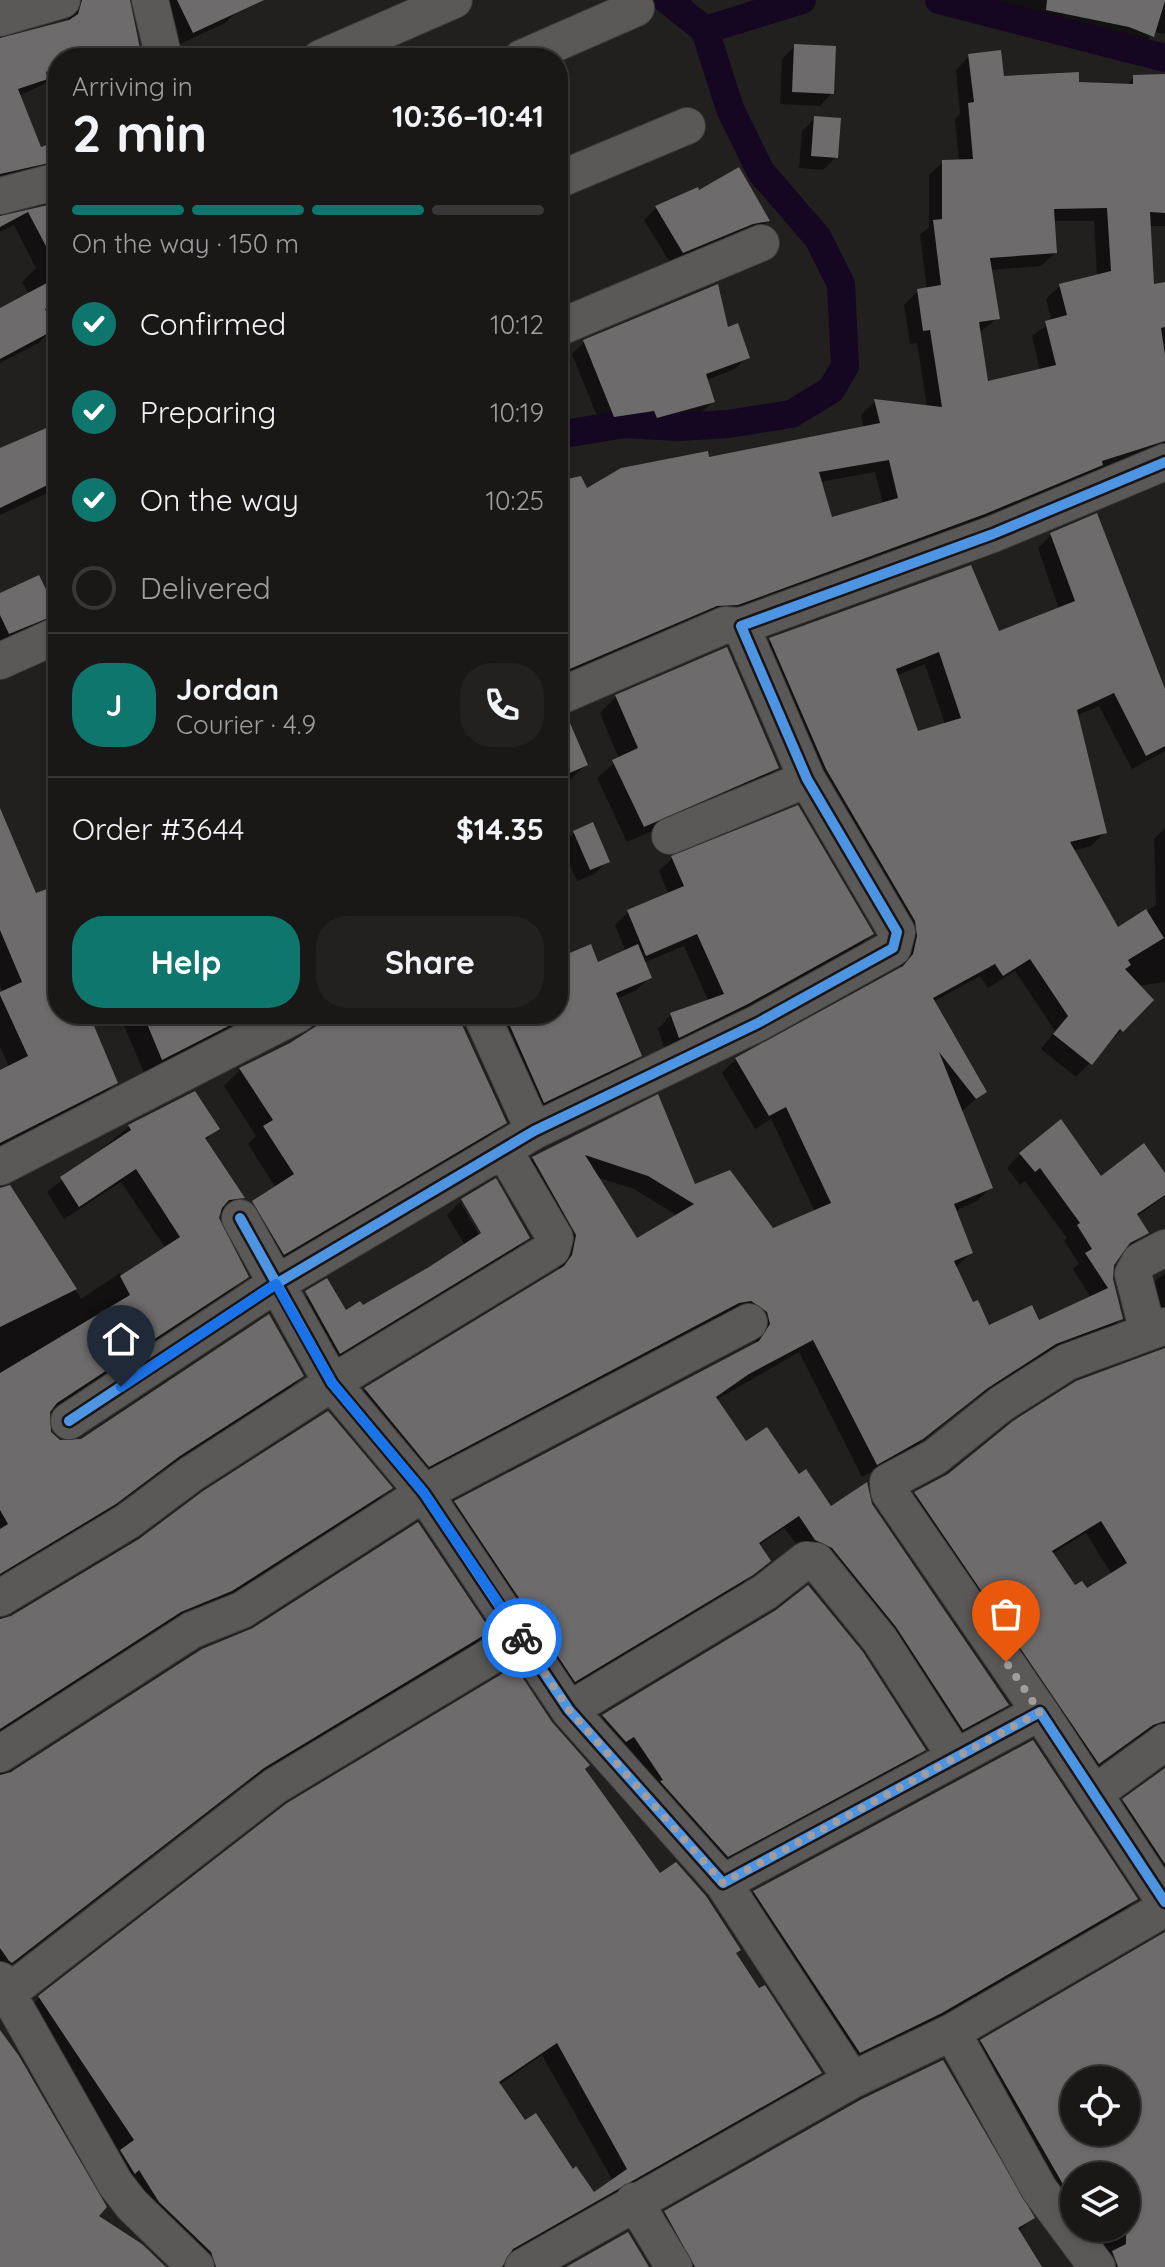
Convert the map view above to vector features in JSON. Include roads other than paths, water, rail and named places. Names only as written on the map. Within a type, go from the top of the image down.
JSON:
[{"type":"street","points":[[0,18],[62,0]]},
{"type":"street","points":[[150,0],[162,48]]},
{"type":"street","points":[[344,48],[454,0]]},
{"type":"street","points":[[545,48],[636,8]]},
{"type":"street","points":[[568,176],[687,126]]},
{"type":"street","points":[[0,196],[48,184]]},
{"type":"street","points":[[568,324],[761,243]]},
{"type":"street","points":[[568,693],[725,625],[741,626],[993,534],[1165,462]]},
{"type":"street","points":[[69,1421],[276,1284],[534,1131],[758,1023],[893,948],[897,932],[807,779],[741,626]]},
{"type":"street","points":[[0,661],[48,639]]},
{"type":"street","points":[[670,836],[807,779]]},
{"type":"street","points":[[0,1167],[279,1024]]},
{"type":"street","points":[[486,1024],[534,1131]]},
{"type":"street","points":[[0,1598],[128,1521],[191,1474],[332,1383],[552,1249],[555,1238],[503,1149]]},
{"type":"street","points":[[240,1218],[332,1383],[424,1493],[569,1710],[723,1883],[852,2080]]},
{"type":"street","points":[[523,2267],[634,2201],[852,2080],[952,2032],[1165,1905],[1040,1712],[889,1492],[888,1482],[935,1457],[1001,1404],[1067,1362],[1156,1329],[1133,1274],[1140,1261],[1165,1248]]},
{"type":"street","points":[[0,1754],[192,1630],[242,1610],[424,1493],[749,1322]]},
{"type":"street","points":[[569,1710],[765,1592],[806,1560],[816,1561],[880,1640],[955,1756]]},
{"type":"street","points":[[196,2267],[132,2205],[115,2183],[4,1987],[275,1786],[521,1638]]},
{"type":"street","points":[[723,1883],[1040,1712]]},
{"type":"street","points":[[1094,1794],[1165,1742]]},
{"type":"street","points":[[952,2032],[1039,2189],[1097,2267]]},
{"type":"street","points":[[634,2201],[674,2267]]},
{"type":"waterway","points":[[667,0],[705,30]]},
{"type":"waterway","points":[[705,30],[802,0]]},
{"type":"waterway","points":[[939,0],[1165,58]]},
{"type":"waterway","points":[[568,433],[625,424],[678,427],[728,424],[791,414],[831,390],[845,366],[841,284],[818,238],[761,172],[730,109],[705,30]]}]
